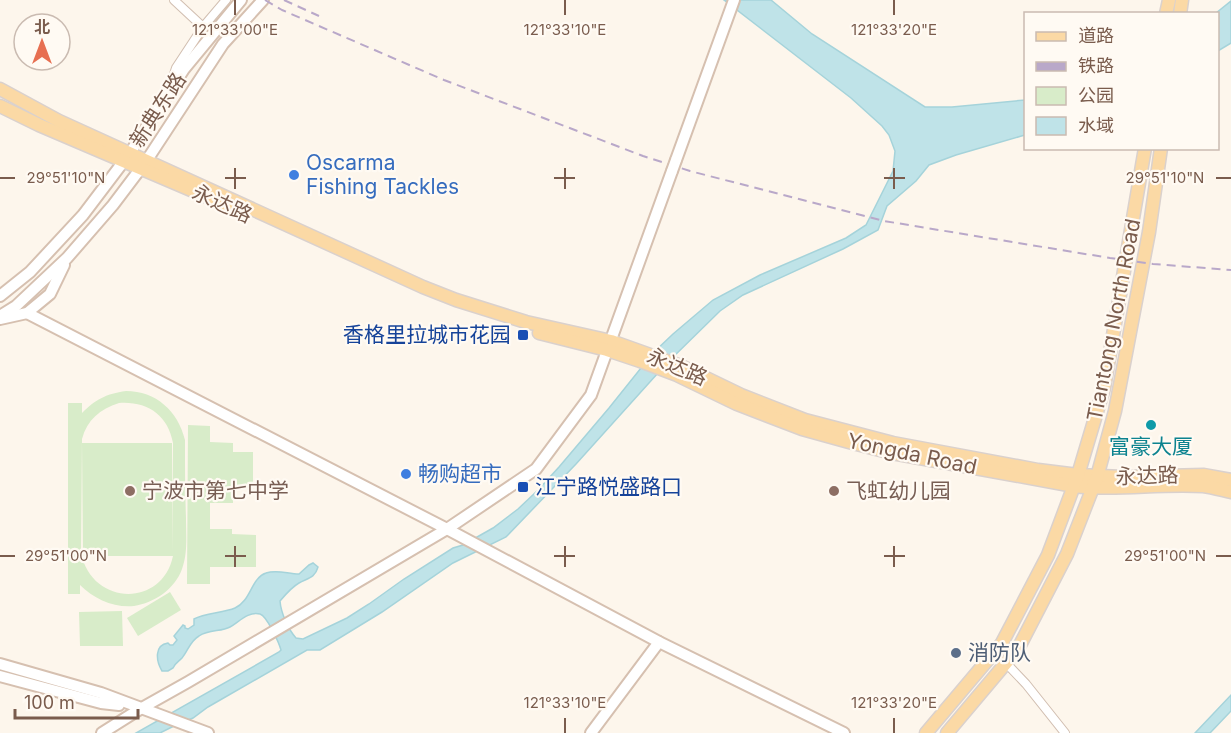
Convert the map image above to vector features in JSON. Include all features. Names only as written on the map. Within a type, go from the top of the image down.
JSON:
[{"type":"main road","points":[[0,89],[127,157]]},
{"type":"main road","points":[[0,106],[39,125],[127,157]]},
{"type":"main road","name":"Tiantong North Road","points":[[926,733],[1002,643],[1048,555],[1076,481],[1104,388],[1145,150]]},
{"type":"main road","name":"Tiantong North Road","points":[[947,733],[1019,647],[1067,554],[1095,482],[1115,411],[1149,232],[1161,150]]},
{"type":"main road","name":"永达路","points":[[127,157],[456,300],[642,357],[805,420],[924,450],[1038,470],[1076,481]]},
{"type":"main road","name":"永达路","points":[[1095,482],[1204,475],[1231,480]]},
{"type":"main road","points":[[1076,481],[1204,486],[1231,492]]},
{"type":"street","points":[[174,0],[203,27]]},
{"type":"street","points":[[167,96],[176,68],[203,27],[226,0]]},
{"type":"street","name":"新典东路","points":[[0,296],[30,272],[83,215],[127,157],[184,69],[241,0]]},
{"type":"street","name":"新典东路","points":[[0,318],[67,258],[113,205],[144,164],[223,44],[263,0]]},
{"type":"street","points":[[102,733],[452,532],[536,469],[591,395],[733,2]]},
{"type":"street","points":[[0,318],[27,313],[50,294],[67,258]]},
{"type":"street","points":[[27,313],[452,532],[659,642],[844,733]]},
{"type":"street","points":[[591,733],[659,642]]},
{"type":"street","points":[[1006,663],[1065,733]]},
{"type":"street","points":[[0,664],[101,693],[208,733]]},
{"type":"street","points":[[0,676],[101,703],[145,710]]},
{"type":"green space","points":[[119,392],[137,392],[156,399],[177,420],[185,440],[186,550],[184,563],[179,576],[169,589],[149,602],[134,606],[119,606],[105,602],[80,585],[80,594],[68,594],[68,403],[82,403],[82,413],[102,398]],"holes":[[[119,403],[139,404],[155,412],[166,425],[173,443],[172,554],[172,443],[82,443],[83,556],[173,556],[166,573],[156,585],[142,592],[127,594],[112,591],[98,583],[88,570],[81,553],[82,439],[87,426],[100,412]]]},
{"type":"green space","points":[[188,425],[210,426],[210,442],[233,443],[233,452],[253,452],[253,487],[233,487],[233,503],[210,503],[210,529],[232,529],[232,534],[256,535],[256,567],[210,567],[210,584],[187,584]]},
{"type":"green space","points":[[170,592],[181,610],[138,636],[127,618]]},
{"type":"green space","points":[[122,611],[123,646],[80,646],[79,612]]},
{"type":"water","points":[[724,0],[771,0],[812,34],[925,107],[952,107],[1024,100],[1024,135],[929,165],[916,181],[887,206],[878,230],[843,249],[743,295],[720,311],[667,363],[576,464],[506,537],[453,563],[382,612],[320,650],[307,650],[193,718],[160,733],[136,733],[281,650],[266,619],[256,613],[226,629],[207,632],[199,636],[173,668],[162,671],[158,663],[158,650],[163,644],[173,645],[177,640],[174,636],[183,625],[188,629],[194,625],[194,619],[230,610],[240,605],[257,580],[266,573],[299,574],[313,563],[318,567],[315,573],[294,587],[280,601],[283,616],[290,630],[296,638],[303,639],[347,618],[453,548],[493,528],[518,509],[559,467],[653,353],[713,300],[760,275],[846,238],[866,225],[893,171],[895,151],[889,135],[882,126],[851,98]]},
{"type":"water","points":[[1231,1],[1231,43],[1219,50],[1219,12]]},
{"type":"water","points":[[1231,695],[1231,711],[1210,733],[1195,733]]},
{"type":"railway","points":[[265,0],[282,10],[444,80],[643,156],[690,171],[884,221],[1110,258],[1231,270]]},
{"type":"railway","points":[[284,0],[319,16]]},
{"type":"place","name":"Oscarma Fishing Tackles","points":[[294,175]]},
{"type":"place","name":"香格里拉城市花园","points":[[523,335]]},
{"type":"place","name":"富豪大厦","points":[[1151,425]]},
{"type":"place","name":"畅购超市","points":[[406,474]]},
{"type":"place","name":"江宁路悦盛路口","points":[[523,487]]},
{"type":"place","name":"宁波市第七中学","points":[[130,491]]},
{"type":"place","name":"飞虹幼儿园","points":[[834,491]]},
{"type":"place","name":"消防队","points":[[956,653]]}]
